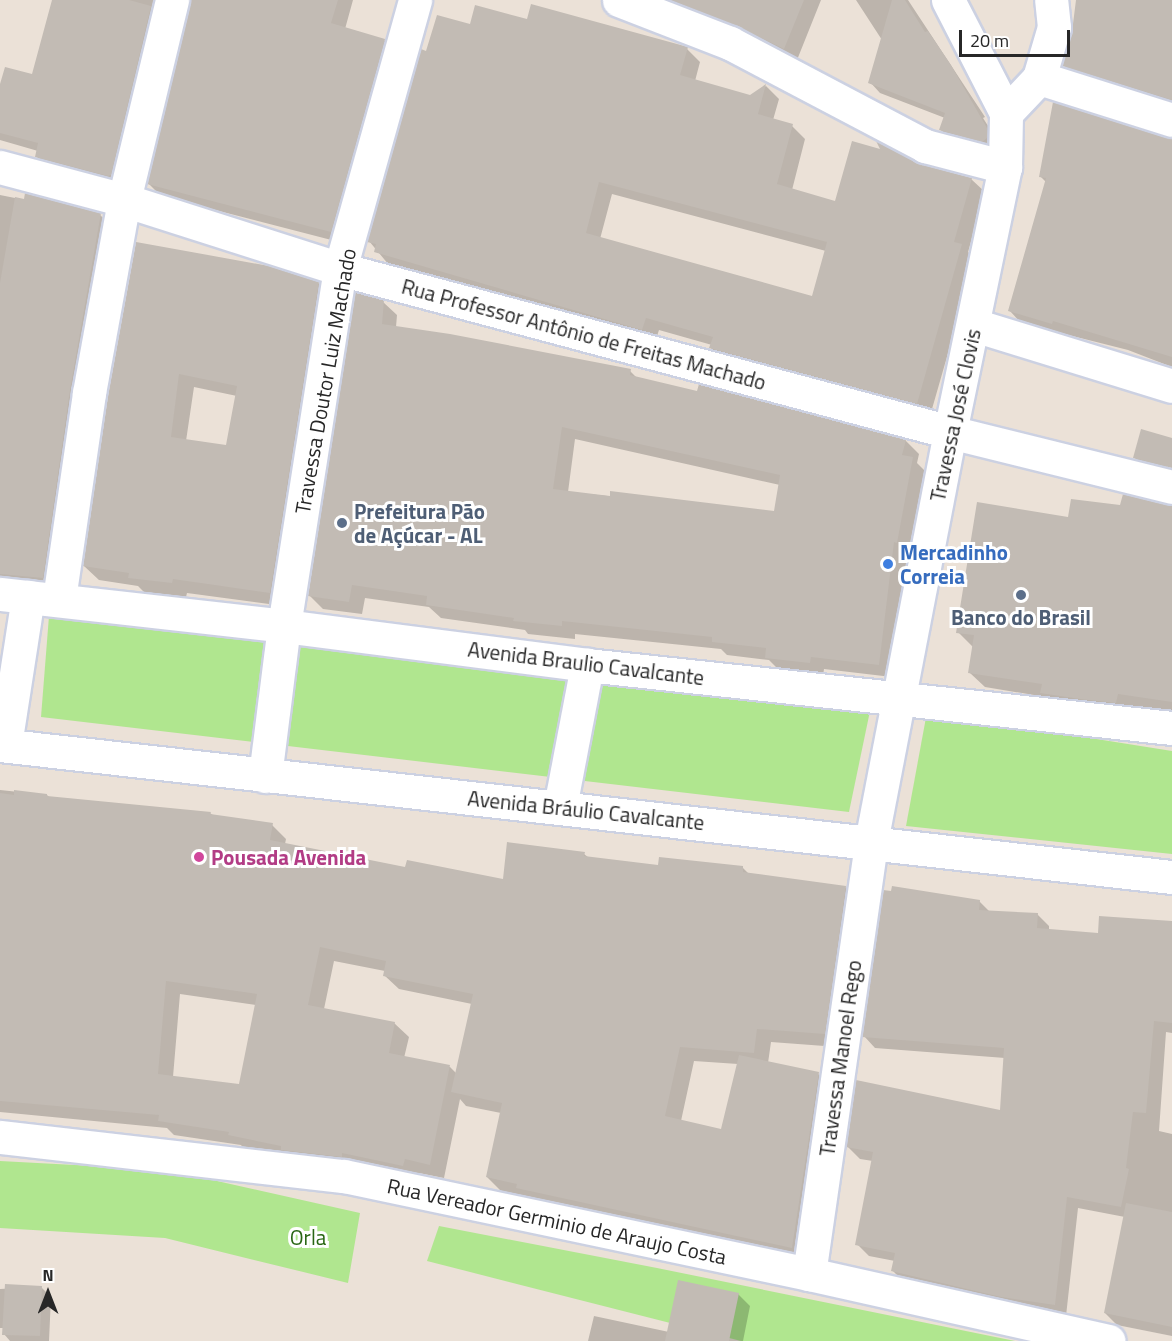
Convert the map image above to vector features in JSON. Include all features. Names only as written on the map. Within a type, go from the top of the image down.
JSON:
[{"type":"street","points":[[2,745],[29,597],[89,393],[124,200],[172,0]]},
{"type":"street","name":"Travessa Doutor Luiz Machado","points":[[265,776],[284,626],[340,269],[415,0]]},
{"type":"street","points":[[619,0],[730,43],[925,146],[1005,167]]},
{"type":"street","points":[[948,0],[1006,113],[1038,78],[1054,27],[1052,0]]},
{"type":"street","points":[[1038,78],[1172,120]]},
{"type":"street","name":"Travessa José Clovis","points":[[871,842],[950,432],[974,326],[1005,167],[1006,113]]},
{"type":"street","name":"Rua Professor Antônio de Freitas Machado","points":[[0,167],[124,200],[340,269],[950,432],[1172,487]]},
{"type":"street","points":[[974,326],[1172,386]]},
{"type":"street","name":"Avenida Braulio Cavalcante","points":[[29,597],[586,664],[898,696],[1172,728]]},
{"type":"street","points":[[560,807],[586,664]]},
{"type":"street","name":"Avenida Bráulio Cavalcante","points":[[2,745],[1172,877]]},
{"type":"street","name":"Travessa Manoel Rego","points":[[809,1274],[871,842]]},
{"type":"street","name":"Rua Vereador Germinio de Araujo Costa","points":[[0,1137],[344,1176],[809,1274],[1109,1341]]},
{"type":"green space","points":[[49,616],[870,711],[849,812],[41,717]]},
{"type":"green space","points":[[927,712],[1172,751],[1172,854],[906,826]]},
{"type":"green space","name":"Orla","points":[[0,1161],[168,1170],[360,1213],[348,1283],[165,1238],[0,1228]]},
{"type":"green space","points":[[439,1226],[1015,1341],[741,1341],[427,1261]]},
{"type":"building","points":[[52,0],[129,0],[151,6],[111,175],[108,176],[35,157],[38,143],[0,133],[0,84],[5,67],[32,74]]},
{"type":"building","points":[[190,0],[338,0],[331,23],[385,39],[331,232],[147,184]]},
{"type":"building","points":[[671,0],[804,0],[784,49],[737,26]]},
{"type":"building","points":[[892,0],[905,0],[925,32],[928,31],[951,65],[987,128],[987,138],[982,142],[939,130],[945,113],[868,83]]},
{"type":"building","points":[[1076,0],[1172,0],[1172,100],[1062,66],[1072,32]]},
{"type":"building","points":[[531,4],[688,47],[680,75],[750,95],[766,84],[758,114],[793,124],[777,184],[835,201],[852,141],[880,149],[876,141],[920,164],[972,178],[954,242],[962,244],[917,404],[709,348],[713,337],[646,318],[642,330],[374,252],[376,244],[367,242],[421,49],[426,51],[437,15],[470,24],[475,5],[527,19]],"holes":[[[599,182],[827,242],[812,296],[586,233]]]},
{"type":"building","points":[[1053,102],[1172,138],[1172,357],[1053,321],[1052,324],[1008,311],[1046,178],[1039,177]]},
{"type":"building","points":[[25,193],[101,213],[70,390],[43,578],[0,574],[0,283],[15,197],[24,199]]},
{"type":"building","points":[[136,242],[269,266],[319,282],[270,593],[173,579],[172,583],[128,578],[129,573],[83,566],[108,396]],"holes":[[[179,374],[237,386],[226,445],[171,437]]]},
{"type":"building","points":[[355,292],[384,300],[382,324],[450,334],[631,369],[630,375],[697,391],[699,384],[906,440],[902,455],[913,457],[897,543],[894,542],[879,665],[811,657],[810,663],[765,658],[766,648],[712,642],[712,637],[562,621],[562,626],[513,621],[514,618],[426,605],[427,596],[352,585],[349,602],[308,596]],"holes":[[[562,427],[780,475],[774,511],[610,491],[610,496],[553,489]]]},
{"type":"building","points":[[1141,429],[1172,438],[1172,468],[1133,458]]},
{"type":"building","points":[[1123,494],[1172,505],[1172,702],[1118,694],[1116,703],[1080,699],[1040,693],[1042,684],[968,673],[974,635],[956,633],[977,502],[1068,517],[1071,499],[1120,505]]},
{"type":"building","points":[[14,790],[47,794],[47,796],[211,812],[210,814],[273,823],[270,840],[405,867],[407,860],[503,879],[507,842],[585,852],[584,856],[658,865],[659,857],[743,866],[743,872],[846,886],[825,1034],[757,1029],[754,1053],[680,1047],[665,1116],[721,1129],[739,1055],[819,1072],[792,1248],[516,1188],[517,1184],[486,1177],[502,1103],[451,1092],[473,994],[383,976],[386,961],[320,947],[308,1005],[395,1022],[389,1053],[450,1065],[430,1165],[405,1159],[403,1166],[342,1153],[342,1157],[281,1150],[281,1146],[228,1135],[229,1132],[158,1121],[159,1115],[0,1101],[0,793],[14,795]],"holes":[[[166,981],[257,994],[239,1084],[158,1074]]]},
{"type":"building","points":[[892,886],[980,900],[979,910],[1038,913],[1037,928],[1098,933],[1099,916],[1172,921],[1172,1023],[1154,1021],[1146,1113],[1133,1112],[1126,1168],[1129,1169],[1121,1207],[1067,1197],[1055,1305],[1001,1297],[891,1271],[895,1253],[855,1245],[873,1152],[846,1147],[856,1080],[1000,1110],[1004,1048],[862,1037],[883,890],[891,891]]},
{"type":"building","points":[[1126,1203],[1172,1212],[1172,1327],[1104,1313]]},
{"type":"building","points":[[678,1280],[739,1293],[729,1341],[665,1341]]},
{"type":"building","points":[[5,1284],[42,1286],[40,1336],[2,1335]]},
{"type":"place","name":"Prefeitura Pão de Açúcar - AL","points":[[342,523]]},
{"type":"place","name":"Mercadinho Correia","points":[[888,564]]},
{"type":"place","name":"Banco do Brasil","points":[[1021,595]]},
{"type":"place","name":"Pousada Avenida","points":[[199,857]]}]
